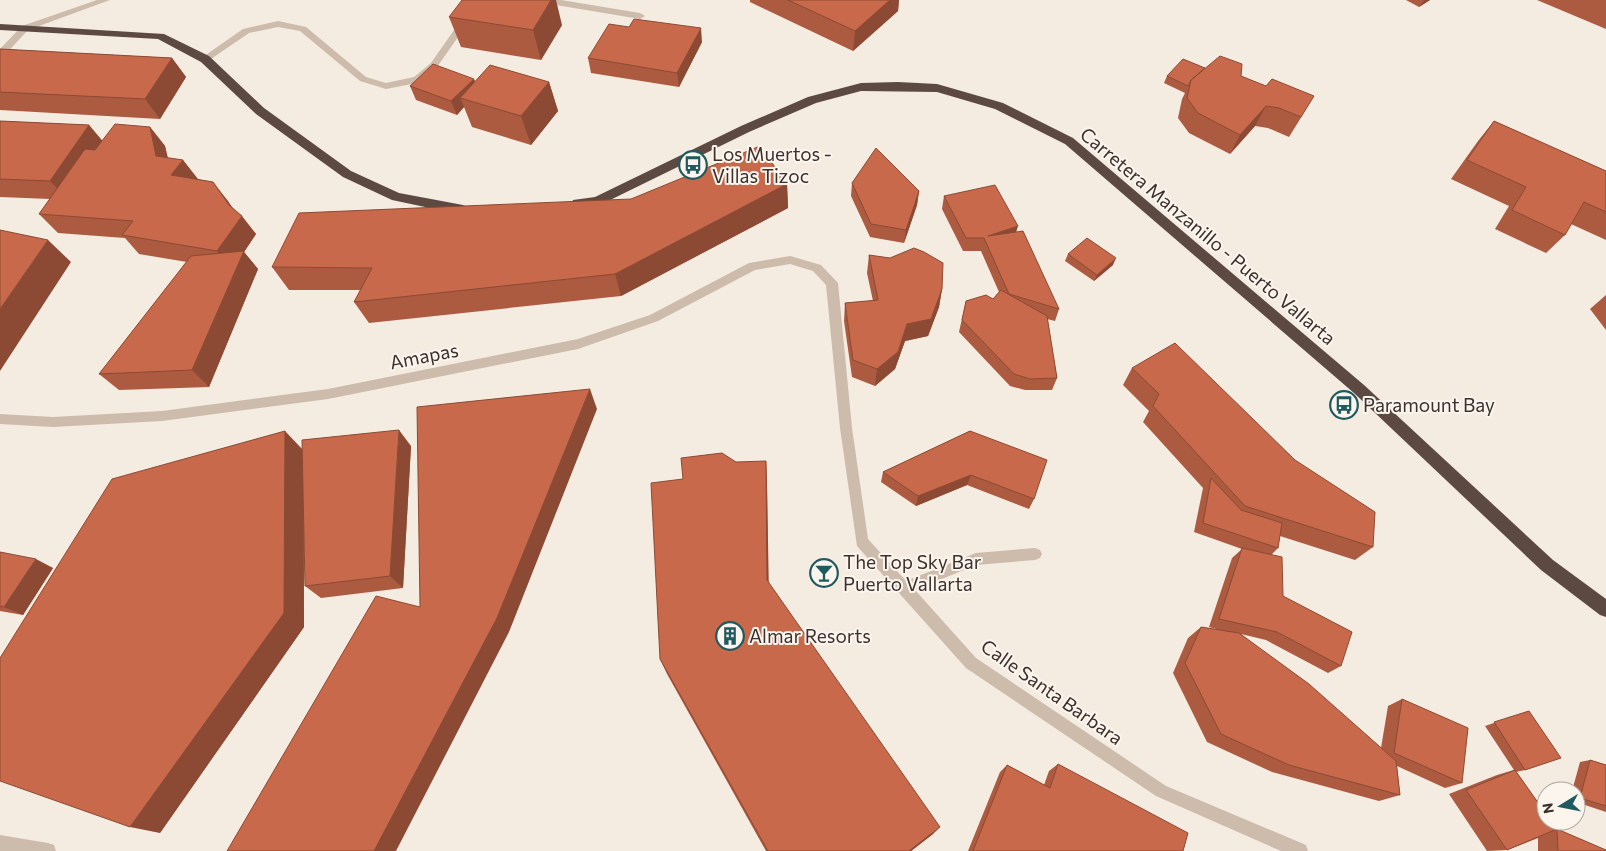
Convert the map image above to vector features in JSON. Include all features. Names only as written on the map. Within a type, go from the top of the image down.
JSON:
[{"type":"highway","points":[[0,27],[160,36],[205,59],[260,111],[347,174],[396,197],[459,210],[477,210]]},
{"type":"highway","name":"Carretera Manzanillo - Puerto Vallarta","points":[[568,205],[597,201],[745,129],[812,100],[861,87],[938,88],[999,106],[1069,141],[1359,389],[1547,565],[1606,609]]},
{"type":"street","points":[[0,55],[26,28],[106,0]]},
{"type":"street","points":[[205,59],[246,31],[278,24],[303,29],[363,79],[386,86],[417,80],[434,65],[480,0]]},
{"type":"street","points":[[544,0],[640,16]]},
{"type":"street","name":"Amapas","points":[[0,419],[53,422],[172,415],[328,394],[578,344],[654,318],[753,266],[790,260],[817,268],[832,282]]},
{"type":"street","name":"Calle Santa Barbara","points":[[832,282],[846,428],[862,542],[971,663],[1161,791],[1300,851]]},
{"type":"street","points":[[904,588],[976,559],[1035,554]]},
{"type":"street","points":[[0,843],[48,851]]},
{"type":"building","points":[[462,0],[551,0],[533,30],[449,17]]},
{"type":"building","points":[[788,0],[890,0],[855,31]]},
{"type":"building","points":[[634,19],[701,28],[677,73],[588,58],[609,24],[629,27]]},
{"type":"building","points":[[0,49],[172,58],[145,99],[0,92]]},
{"type":"building","points":[[1220,56],[1242,64],[1241,76],[1266,86],[1272,79],[1314,96],[1301,117],[1279,108],[1266,106],[1240,135],[1198,113],[1187,98],[1191,80]]},
{"type":"building","points":[[1183,59],[1205,68],[1191,80],[1188,86],[1167,76]]},
{"type":"building","points":[[433,64],[474,79],[451,101],[410,86]]},
{"type":"building","points":[[490,65],[549,82],[521,116],[460,98]]},
{"type":"building","points":[[0,121],[89,125],[50,181],[0,179]]},
{"type":"building","points":[[1494,121],[1606,171],[1606,212],[1584,202],[1565,235],[1512,210],[1526,187],[1467,160]]},
{"type":"building","points":[[115,124],[150,127],[156,156],[183,160],[171,175],[213,182],[229,205],[242,216],[217,251],[122,235],[133,221],[39,214],[85,149],[95,150]]},
{"type":"building","points":[[760,146],[787,184],[615,274],[354,302],[372,268],[272,267],[299,213],[631,199]]},
{"type":"building","points":[[876,148],[919,191],[906,230],[871,224],[852,183]]},
{"type":"building","points":[[995,185],[1018,226],[988,236],[1023,231],[1059,309],[1009,294],[984,238],[966,238],[944,196]]},
{"type":"building","points":[[0,230],[48,240],[0,309]]},
{"type":"building","points":[[1087,238],[1116,258],[1097,275],[1068,254]]},
{"type":"building","points":[[914,248],[943,263],[942,289],[931,319],[907,324],[898,352],[877,369],[853,360],[845,303],[878,300],[869,255],[890,258]]},
{"type":"building","points":[[244,251],[192,370],[99,374],[191,256]]},
{"type":"building","points":[[1001,290],[1047,316],[1057,378],[1030,379],[1014,374],[962,320],[966,301],[986,295],[993,299]]},
{"type":"building","points":[[1175,343],[1295,460],[1375,512],[1373,547],[1245,506],[1153,406],[1159,394],[1132,368]]},
{"type":"building","points":[[590,389],[497,618],[374,851],[227,851],[376,596],[420,607],[417,407]]},
{"type":"building","points":[[399,430],[390,576],[305,586],[302,440]]},
{"type":"building","points":[[285,431],[284,613],[130,827],[0,781],[0,658],[112,479]]},
{"type":"building","points":[[970,431],[1047,460],[1034,499],[971,475],[918,496],[883,472]]},
{"type":"building","name":"Almar Resorts","points":[[722,453],[736,462],[766,461],[767,580],[940,827],[909,851],[768,851],[660,659],[651,483],[683,479],[681,458]]},
{"type":"building","points":[[1211,478],[1241,510],[1282,523],[1278,548],[1203,523]]},
{"type":"building","points":[[1242,548],[1282,557],[1283,596],[1352,632],[1341,666],[1277,632],[1219,619]]},
{"type":"building","points":[[0,552],[36,559],[4,607],[0,606]]},
{"type":"building","points":[[1201,627],[1239,633],[1309,684],[1396,761],[1400,795],[1289,765],[1221,734],[1185,663]]},
{"type":"building","points":[[1402,699],[1468,728],[1462,783],[1394,753]]},
{"type":"building","points":[[1529,711],[1561,758],[1525,770],[1494,722]]},
{"type":"building","points":[[1590,760],[1606,765],[1606,806],[1586,800],[1586,781],[1584,781]]},
{"type":"building","points":[[1058,764],[1188,833],[1183,851],[973,851],[1007,765],[1050,788]]},
{"type":"building","points":[[1515,770],[1536,800],[1536,831],[1552,831],[1507,850],[1466,790]]},
{"type":"building","points":[[1557,831],[1562,831],[1606,850],[1606,851],[1558,851]]},
{"type":"place","name":"Los Muertos - Villas Tizoc","points":[[693,165]]},
{"type":"place","name":"Paramount Bay","points":[[1344,405]]},
{"type":"place","name":"The Top Sky Bar Puerto Vallarta","points":[[824,573]]},
{"type":"place","name":"Almar Resorts","points":[[730,636]]}]
